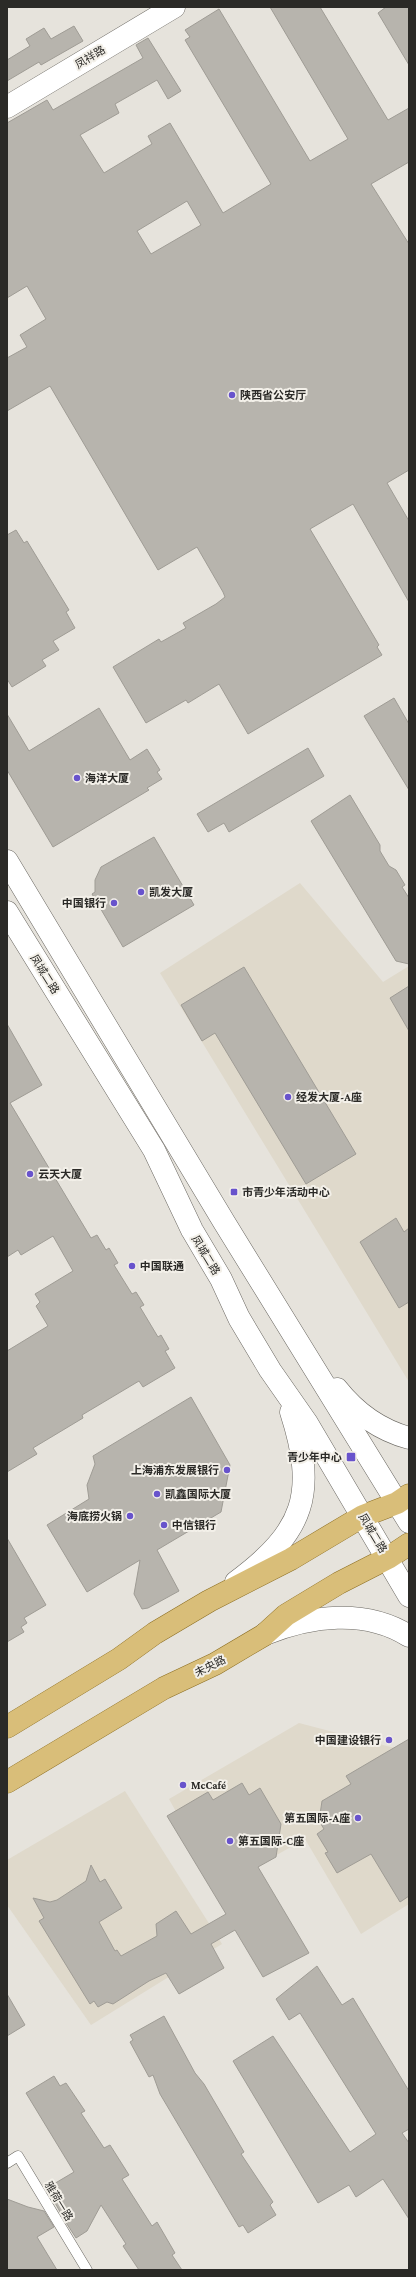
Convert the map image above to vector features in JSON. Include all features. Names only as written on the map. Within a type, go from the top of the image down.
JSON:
[{"type":"main road","name":"凤祥路","points":[[7,107],[174,7]]},
{"type":"main road","points":[[7,861],[300,1345],[403,1499],[409,1522]]},
{"type":"main road","name":"凤城二路","points":[[7,912],[154,1150],[192,1230],[221,1279],[239,1318],[270,1370],[307,1423],[388,1558],[409,1596]]},
{"type":"main road","points":[[300,1345],[339,1392],[361,1414],[373,1424],[409,1438]]},
{"type":"main road","points":[[209,1601],[248,1573],[276,1548],[290,1529],[301,1501],[305,1484],[305,1467],[291,1413],[270,1370]]},
{"type":"main road","points":[[7,1727],[119,1659],[155,1633],[209,1601],[291,1559],[363,1516],[403,1499]]},
{"type":"main road","name":"未央路","points":[[7,1782],[164,1688],[215,1664],[264,1635],[286,1616],[326,1591],[388,1558],[409,1544]]},
{"type":"main road","points":[[264,1635],[301,1622],[347,1618],[383,1624],[409,1636]]},
{"type":"lane","name":"雅荷一路","points":[[7,2162],[18,2156],[87,2270]]},
{"type":"shaded area","points":[[300,883],[383,982],[409,966],[409,1382],[160,973]]},
{"type":"shaded area","points":[[299,1723],[406,1751],[409,1757],[409,1904],[361,1934],[305,1839],[218,1888],[169,1799]]},
{"type":"shaded area","points":[[125,1791],[222,1944],[91,2025],[7,1905],[7,1860]]},
{"type":"building","points":[[270,7],[320,7],[388,120],[409,108],[409,162],[371,184],[409,244],[409,470],[387,483],[409,521],[409,602],[353,504],[310,529],[379,645],[377,647],[382,655],[248,734],[219,684],[188,703],[186,700],[146,723],[113,667],[159,639],[161,642],[186,628],[183,623],[216,604],[225,597],[197,547],[158,570],[50,386],[7,411],[7,358],[27,347],[20,335],[46,319],[27,286],[7,298],[7,123],[47,100],[53,110],[143,58],[136,45],[148,38],[181,91],[168,99],[157,80],[115,104],[119,113],[80,135],[104,173],[152,144],[148,136],[170,123],[223,213],[271,184],[185,40],[190,37],[185,30],[219,9],[310,161],[348,139]],"holes":[[[187,201],[201,225],[151,254],[137,231]]]},
{"type":"building","points":[[386,7],[409,7],[409,65],[378,13]]},
{"type":"building","points":[[74,26],[83,41],[41,65],[39,62],[7,81],[7,60],[30,46],[26,39],[44,28],[51,39]]},
{"type":"building","points":[[16,530],[24,543],[27,541],[69,610],[66,612],[75,628],[53,641],[59,650],[42,660],[46,666],[12,687],[7,679],[7,535]]},
{"type":"building","points":[[394,698],[409,724],[409,790],[364,716]]},
{"type":"building","name":"海洋大厦","points":[[99,708],[130,760],[147,749],[160,770],[157,772],[162,779],[147,788],[149,790],[53,847],[7,770],[7,714],[29,751]]},
{"type":"building","points":[[308,748],[324,776],[229,832],[224,823],[208,832],[197,814]]},
{"type":"building","points":[[350,795],[380,845],[380,851],[389,866],[396,870],[405,885],[402,887],[409,898],[409,964],[396,961],[311,821]]},
{"type":"building","name":"凯发大厦","points":[[154,837],[194,905],[123,947],[92,894],[95,892],[95,880],[101,867]]},
{"type":"building","name":"经发大厦-A座","points":[[244,967],[356,1154],[306,1184],[215,1033],[202,1041],[181,1005]]},
{"type":"building","points":[[409,986],[409,1031],[390,998]]},
{"type":"building","points":[[7,1024],[42,1085],[10,1103],[91,1238],[97,1235],[106,1250],[109,1248],[118,1263],[114,1265],[132,1294],[136,1292],[144,1305],[140,1307],[158,1337],[161,1335],[169,1349],[165,1351],[175,1368],[143,1387],[139,1381],[82,1415],[83,1418],[33,1448],[37,1454],[7,1472],[7,1351],[48,1326],[36,1306],[40,1302],[35,1294],[73,1271],[53,1236],[21,1255],[18,1250],[7,1257]]},
{"type":"building","points":[[396,1218],[404,1232],[409,1228],[409,1302],[399,1308],[360,1242]]},
{"type":"building","name":"凯鑫国际大厦","points":[[191,1397],[230,1465],[221,1512],[157,1550],[179,1591],[148,1608],[142,1609],[134,1594],[140,1560],[87,1592],[47,1525],[89,1499],[87,1485],[95,1464],[93,1456]]},
{"type":"building","points":[[7,1538],[46,1605],[24,1618],[27,1623],[21,1627],[24,1632],[7,1642]]},
{"type":"building","points":[[409,1739],[409,1896],[400,1902],[371,1854],[337,1873],[325,1853],[328,1852],[317,1834],[324,1829],[319,1821],[322,1801],[351,1784],[346,1776]]},
{"type":"building","points":[[242,1783],[249,1795],[260,1788],[281,1824],[276,1857],[258,1867],[309,1953],[263,1977],[235,1930],[211,1944],[224,1968],[179,1994],[166,1973],[149,1981],[113,2004],[107,2002],[98,2007],[94,2001],[90,2004],[39,1921],[44,1918],[33,1898],[50,1902],[57,1900],[86,1881],[91,1865],[100,1882],[105,1879],[122,1908],[99,1922],[115,1951],[117,1950],[121,1956],[157,1936],[156,1924],[176,1911],[191,1934],[226,1914],[167,1816],[208,1792],[213,1800]]},
{"type":"building","points":[[317,1966],[342,2005],[353,1998],[409,2091],[409,2129],[402,2133],[409,2143],[409,2219],[383,2179],[356,2197],[349,2185],[318,2203],[233,2061],[273,2036],[350,2152],[376,2134],[300,2013],[289,2020],[276,1999]]},
{"type":"building","points":[[7,1994],[25,2025],[7,2036]]},
{"type":"building","points":[[164,2016],[195,2073],[204,2084],[244,2152],[241,2154],[273,2202],[270,2205],[276,2215],[248,2233],[243,2225],[239,2227],[160,2094],[153,2075],[149,2077],[130,2042],[133,2040],[130,2035]]},
{"type":"building","points":[[54,2076],[60,2086],[66,2083],[85,2111],[81,2113],[104,2148],[110,2145],[129,2175],[122,2179],[152,2226],[157,2222],[175,2253],[172,2255],[182,2270],[139,2270],[123,2246],[126,2244],[101,2205],[87,2231],[76,2238],[47,2188],[74,2172],[26,2093]]},
{"type":"building","points":[[7,2199],[44,2211],[54,2227],[37,2237],[57,2270],[7,2270]]},
{"type":"place","name":"陕西省公安厅","points":[[232,395]]},
{"type":"place","name":"海洋大厦","points":[[77,778]]},
{"type":"place","name":"凯发大厦","points":[[141,892]]},
{"type":"place","name":"中国银行","points":[[114,903]]},
{"type":"place","name":"经发大厦-A座","points":[[288,1097]]},
{"type":"place","name":"云天大厦","points":[[30,1174]]},
{"type":"place","name":"市青少年活动中心","points":[[234,1192]]},
{"type":"place","name":"中国联通","points":[[132,1266]]},
{"type":"place","name":"青少年中心","points":[[351,1457]]},
{"type":"place","name":"上海浦东发展银行","points":[[227,1470]]},
{"type":"place","name":"凯鑫国际大厦","points":[[157,1494]]},
{"type":"place","name":"海底捞火锅","points":[[130,1516]]},
{"type":"place","name":"中信银行","points":[[164,1525]]},
{"type":"place","name":"中国建设银行","points":[[389,1740]]},
{"type":"place","name":"McCafé","points":[[183,1785]]},
{"type":"place","name":"第五国际-A座","points":[[358,1818]]},
{"type":"place","name":"第五国际-C座","points":[[230,1841]]}]
